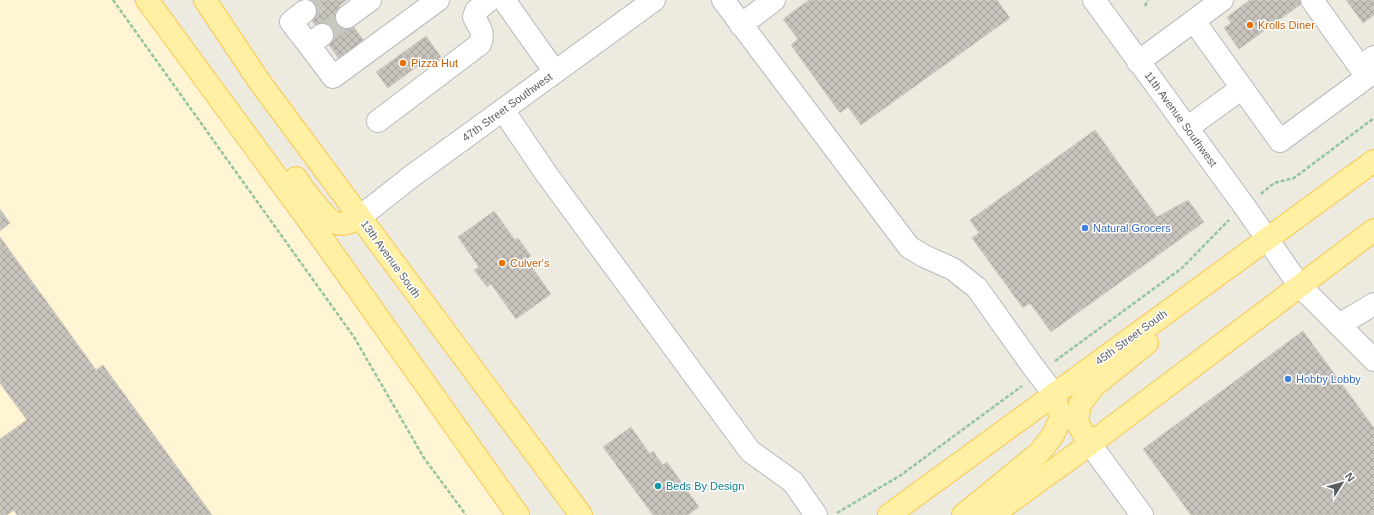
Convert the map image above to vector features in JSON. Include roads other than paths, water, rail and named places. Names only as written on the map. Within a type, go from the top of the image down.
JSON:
[{"type":"main road","points":[[147,0],[326,244],[518,515]]},
{"type":"main road","name":"13th Avenue South","points":[[205,0],[259,81],[581,515]]},
{"type":"main road","points":[[176,40],[208,65],[240,104],[320,209],[336,223],[349,224],[360,217]]},
{"type":"main road","name":"45th Street South","points":[[889,515],[1374,160]]},
{"type":"main road","points":[[992,515],[1090,444],[1299,285],[1374,230]]},
{"type":"main road","points":[[1090,444],[1077,422],[1080,404],[1094,386],[1164,329],[1178,303]]},
{"type":"main road","points":[[963,515],[1039,453],[1053,435],[1061,418],[1054,394]]},
{"type":"street","points":[[347,17],[370,0]]},
{"type":"street","points":[[298,16],[315,40],[333,77],[438,0]]},
{"type":"street","points":[[378,121],[480,44],[482,39],[482,31],[474,17],[479,7],[489,0]]},
{"type":"street","points":[[504,0],[555,72]]},
{"type":"street","name":"47th Street Southwest","points":[[360,217],[412,176],[654,0]]},
{"type":"street","points":[[723,0],[909,247],[924,256],[953,269],[977,288],[1054,394]]},
{"type":"street","points":[[741,25],[774,0]]},
{"type":"street","points":[[1138,62],[1222,0]]},
{"type":"street","points":[[1194,21],[1280,141],[1367,77],[1367,62],[1312,0]]},
{"type":"street","name":"11th Avenue Southwest","points":[[1097,1],[1138,62],[1267,238],[1299,285],[1374,360]]},
{"type":"street","points":[[1187,128],[1242,88]]},
{"type":"street","points":[[503,110],[550,178],[750,451],[793,482],[816,515]]},
{"type":"street","points":[[1339,325],[1374,304]]},
{"type":"street","points":[[1090,444],[1142,515]]},
{"type":"tunnel","points":[[305,11],[320,0]]},
{"type":"tunnel","points":[[322,35],[347,17]]},
{"type":"place","name":"Krolls Diner","points":[[1250,25]]},
{"type":"place","name":"Pizza Hut","points":[[403,63]]},
{"type":"place","name":"Natural Grocers","points":[[1085,228]]},
{"type":"place","name":"Culver's","points":[[502,263]]},
{"type":"place","name":"Hobby Lobby","points":[[1288,379]]},
{"type":"place","name":"Beds By Design","points":[[658,486]]}]
